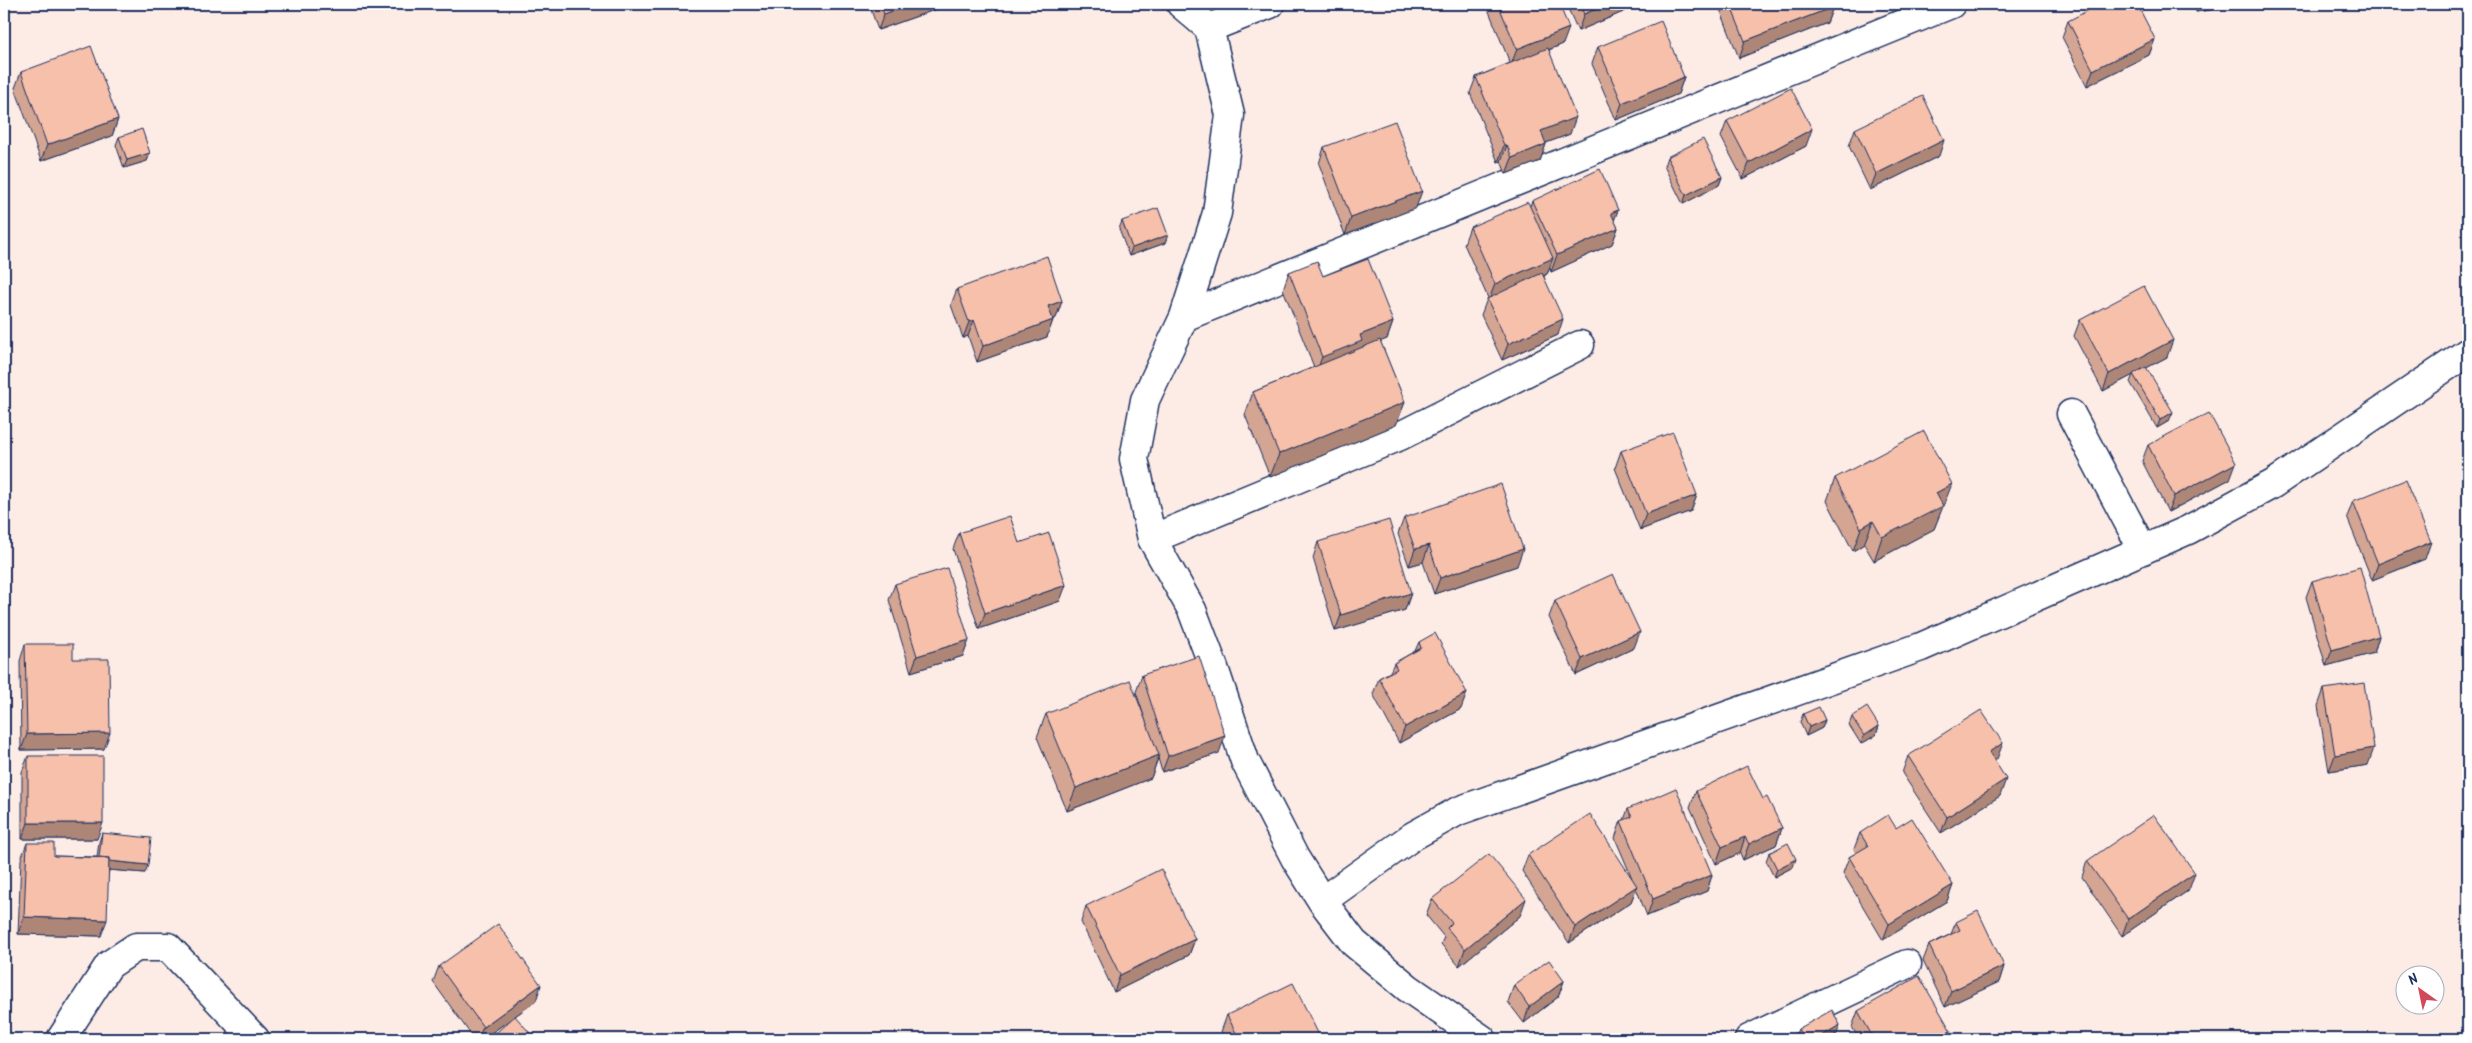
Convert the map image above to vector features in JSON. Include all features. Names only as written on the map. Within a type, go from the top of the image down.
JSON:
[{"type":"street","points":[[1181,4],[1209,28],[1230,115],[1217,213],[1184,317],[1145,400],[1134,459],[1152,539],[1192,610],[1214,668],[1245,761],[1295,858],[1322,901],[1354,943],[1408,988],[1482,1039]]},
{"type":"street","points":[[1209,28],[1270,4]]},
{"type":"street","points":[[1184,317],[1951,4]]},
{"type":"street","points":[[1152,539],[1400,436],[1580,345]]},
{"type":"street","points":[[1322,901],[1412,836],[1458,812],[1921,647],[2188,530],[2273,484],[2468,352]]},
{"type":"street","points":[[2071,414],[2143,550]]},
{"type":"street","points":[[61,1039],[109,965],[136,947],[168,948],[256,1039]]},
{"type":"street","points":[[1749,1039],[1907,964]]},
{"type":"building","points":[[880,4],[912,4],[884,14]]},
{"type":"building","points":[[1498,4],[1559,4],[1569,28],[1517,49]]},
{"type":"building","points":[[1579,4],[1609,4],[1584,14]]},
{"type":"building","points":[[1730,4],[1832,4],[1833,7],[1745,41]]},
{"type":"building","points":[[2100,4],[2137,4],[2155,39],[2093,70],[2068,21]]},
{"type":"building","points":[[1661,21],[1684,77],[1622,103],[1598,47]]},
{"type":"building","points":[[91,46],[118,119],[47,145],[21,72]]},
{"type":"building","points":[[1548,48],[1576,117],[1541,131],[1546,144],[1512,158],[1507,145],[1504,145],[1476,77]]},
{"type":"building","points":[[1791,88],[1812,129],[1749,163],[1727,121]]},
{"type":"building","points":[[1923,96],[1944,140],[1876,174],[1855,129]]},
{"type":"building","points":[[1395,121],[1422,191],[1351,218],[1324,147]]},
{"type":"building","points":[[142,129],[150,153],[127,160],[119,137]]},
{"type":"building","points":[[1703,139],[1722,177],[1686,195],[1667,157]]},
{"type":"building","points":[[1600,169],[1618,210],[1611,213],[1618,228],[1557,255],[1532,201]]},
{"type":"building","points":[[1528,202],[1553,258],[1495,284],[1470,227]]},
{"type":"building","points":[[1158,208],[1168,235],[1132,248],[1122,221]]},
{"type":"building","points":[[1047,256],[1062,301],[1048,306],[1053,320],[983,346],[974,320],[969,322],[957,289]]},
{"type":"building","points":[[1368,259],[1393,322],[1360,335],[1362,341],[1322,357],[1289,272],[1317,261],[1323,276]]},
{"type":"building","points":[[1542,273],[1563,319],[1508,344],[1487,299]]},
{"type":"building","points":[[2144,286],[2173,340],[2109,374],[2080,320]]},
{"type":"building","points":[[1380,340],[1405,402],[1279,454],[1253,392]]},
{"type":"building","points":[[2146,367],[2173,412],[2160,420],[2133,374]]},
{"type":"building","points":[[2209,413],[2236,463],[2174,496],[2148,445]]},
{"type":"building","points":[[1924,431],[1952,484],[1936,493],[1943,506],[1882,537],[1873,521],[1861,528],[1835,478]]},
{"type":"building","points":[[1673,432],[1697,495],[1646,514],[1621,451]]},
{"type":"building","points":[[2405,480],[2431,542],[2378,564],[2353,501]]},
{"type":"building","points":[[1501,484],[1523,549],[1440,578],[1429,545],[1415,549],[1404,518]]},
{"type":"building","points":[[1010,516],[1019,543],[1049,533],[1066,585],[985,613],[959,533]]},
{"type":"building","points":[[1389,520],[1411,593],[1341,615],[1318,542]]},
{"type":"building","points":[[2360,567],[2379,636],[2332,650],[2312,581]]},
{"type":"building","points":[[947,568],[969,640],[917,656],[895,584]]},
{"type":"building","points":[[1613,574],[1640,632],[1582,659],[1555,601]]},
{"type":"building","points":[[1435,633],[1467,693],[1405,727],[1379,678],[1397,669],[1394,663],[1421,648],[1419,642]]},
{"type":"building","points":[[25,644],[73,644],[73,659],[109,659],[110,733],[27,734]]},
{"type":"building","points":[[1199,656],[1225,736],[1168,756],[1142,675]]},
{"type":"building","points":[[1130,680],[1159,755],[1076,788],[1046,714]]},
{"type":"building","points":[[2364,683],[2374,748],[2335,755],[2324,689]]},
{"type":"building","points":[[1819,707],[1825,720],[1809,727],[1803,714]]},
{"type":"building","points":[[1867,707],[1879,726],[1864,736],[1852,717]]},
{"type":"building","points":[[1981,710],[2003,743],[1989,752],[2006,779],[1947,817],[1908,756]]},
{"type":"building","points":[[28,756],[103,756],[103,823],[28,823]]},
{"type":"building","points":[[1747,766],[1763,799],[1767,797],[1782,828],[1749,844],[1745,837],[1722,847],[1696,791]]},
{"type":"building","points":[[1676,788],[1712,875],[1653,899],[1621,821],[1632,817],[1628,809]]},
{"type":"building","points":[[1590,814],[1637,886],[1575,927],[1528,855]]},
{"type":"building","points":[[1888,815],[1896,828],[1912,818],[1953,885],[1889,924],[1849,857],[1868,846],[1860,833]]},
{"type":"building","points":[[2154,815],[2195,873],[2128,919],[2087,861]]},
{"type":"building","points":[[102,833],[151,838],[148,865],[109,861],[109,858],[99,857]]},
{"type":"building","points":[[27,843],[54,843],[54,856],[109,858],[107,920],[24,917]]},
{"type":"building","points":[[1788,843],[1796,859],[1777,869],[1769,853]]},
{"type":"building","points":[[1489,854],[1526,899],[1465,949],[1447,928],[1452,923],[1432,899]]},
{"type":"building","points":[[1161,869],[1195,939],[1120,975],[1086,906]]},
{"type":"building","points":[[1978,911],[2004,966],[1951,991],[1929,945],[1960,930],[1956,922]]},
{"type":"building","points":[[498,924],[541,985],[483,1027],[439,966]]},
{"type":"building","points":[[1549,960],[1564,981],[1529,1007],[1514,985]]},
{"type":"building","points":[[1919,976],[1951,1031],[1936,1039],[1874,1039],[1858,1011]]},
{"type":"building","points":[[1293,983],[1321,1039],[1239,1039],[1227,1015]]},
{"type":"building","points":[[1832,1010],[1840,1025],[1816,1039],[1804,1039],[1798,1029]]},
{"type":"building","points":[[515,1016],[535,1039],[489,1039]]}]
